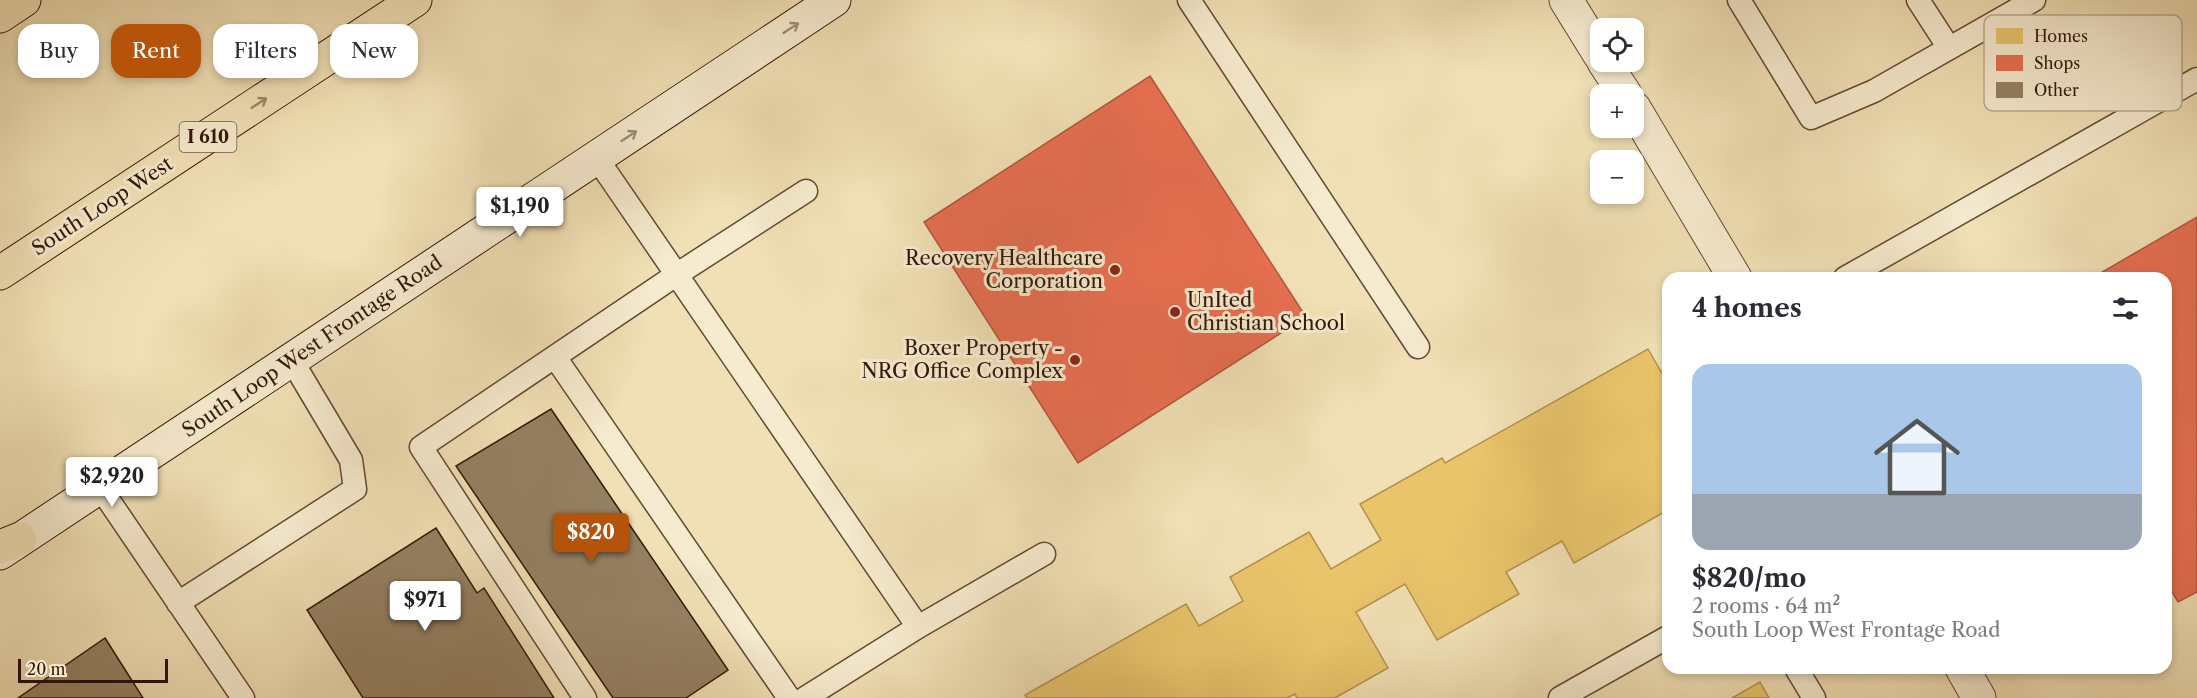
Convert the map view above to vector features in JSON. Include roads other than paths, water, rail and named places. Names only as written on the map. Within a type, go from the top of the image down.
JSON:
[{"type":"highway","points":[[0,16],[24,0]]},
{"type":"highway","name":"South Loop West","points":[[0,273],[415,0]]},
{"type":"main road","name":"South Loop West Frontage Road","points":[[7,546],[178,436],[834,0]]},
{"type":"main road","points":[[1566,0],[1590,39]]},
{"type":"main road","points":[[1644,125],[1732,272]]},
{"type":"main road","points":[[1965,674],[1979,698]]},
{"type":"lane","points":[[1189,0],[1418,347]]},
{"type":"lane","points":[[1739,0],[1811,118],[1874,91],[1984,29]]},
{"type":"lane","points":[[1918,0],[1950,48]]},
{"type":"lane","points":[[2008,15],[2034,0]]},
{"type":"lane","points":[[2182,87],[2197,79]]},
{"type":"lane","points":[[1856,272],[2140,111]]},
{"type":"lane","points":[[596,157],[918,627]]},
{"type":"lane","points":[[585,698],[421,447],[676,275],[806,191]]},
{"type":"lane","points":[[555,357],[789,698]]},
{"type":"lane","points":[[178,603],[355,489],[351,460],[291,359]]},
{"type":"lane","points":[[99,486],[243,698]]},
{"type":"lane","points":[[805,698],[918,627],[1044,554]]},
{"type":"lane","points":[[1560,698],[1662,640]]},
{"type":"lane","points":[[1800,674],[1814,698]]},
{"type":"place","name":"Recovery Healthcare Corporation","points":[[1115,270]]},
{"type":"place","name":"UnIted Christian School","points":[[1175,312]]},
{"type":"place","name":"Boxer Property - NRG Office Complex","points":[[1075,360]]}]
